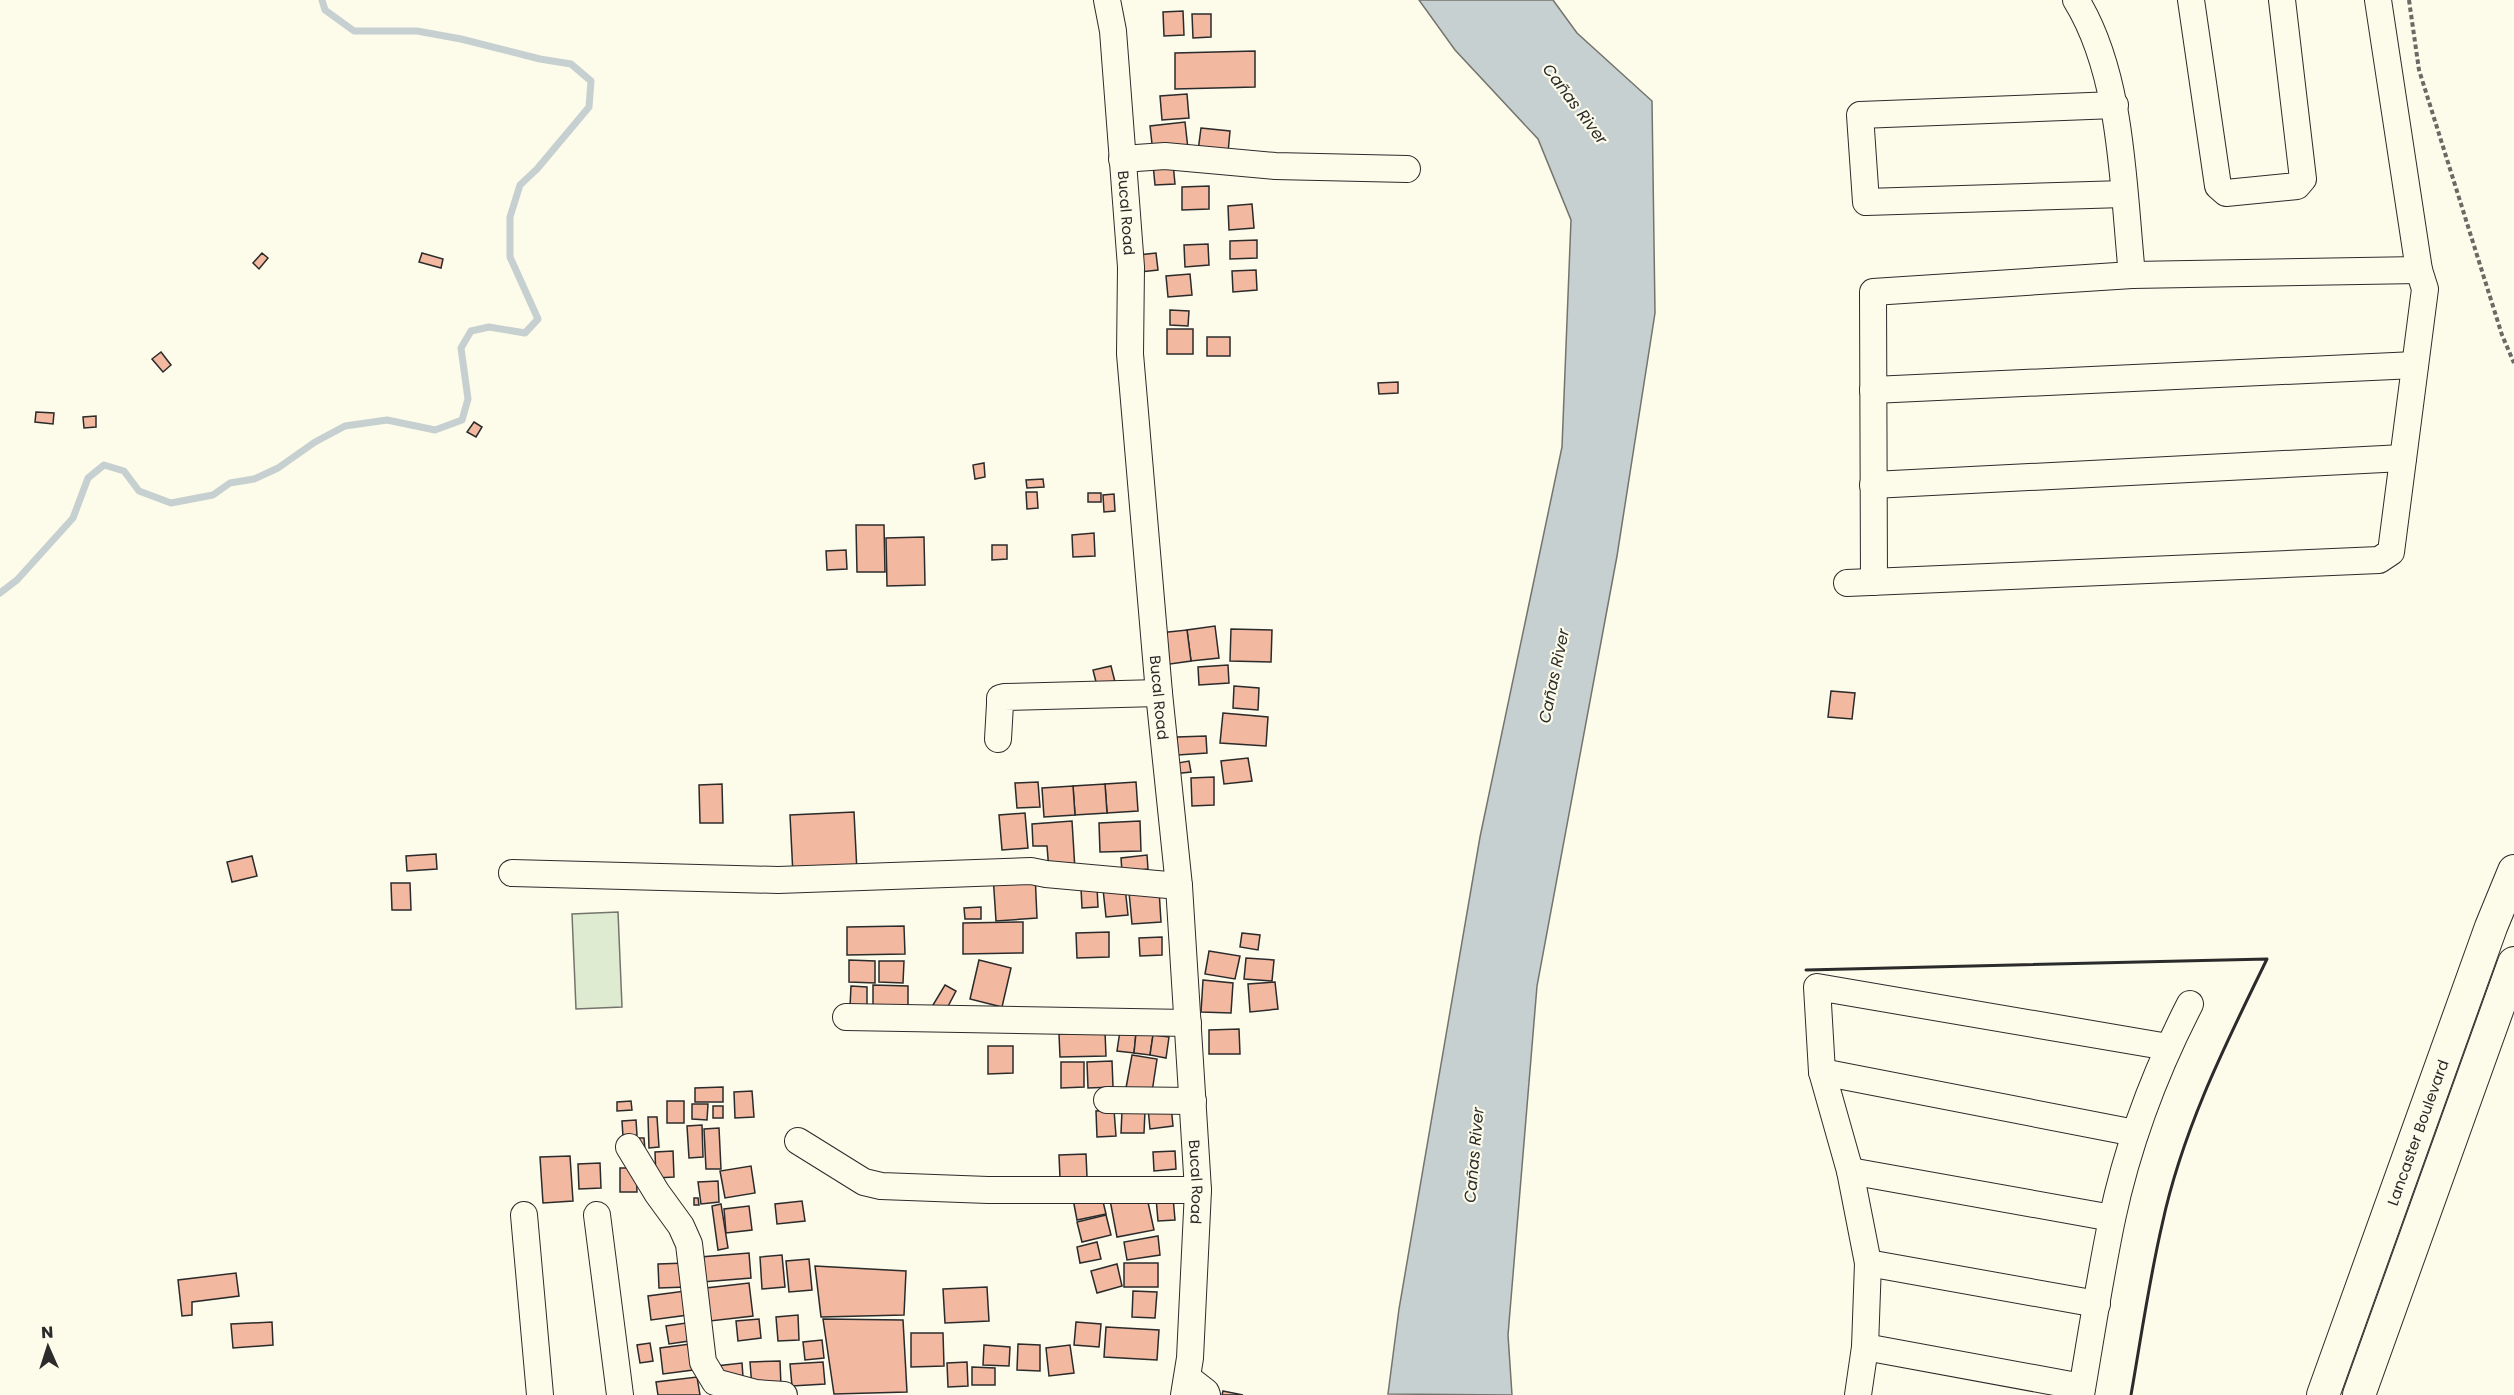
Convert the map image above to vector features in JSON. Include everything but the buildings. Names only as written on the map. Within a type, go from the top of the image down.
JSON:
[{"type":"main road","name":"Lancaster Boulevard","points":[[2323,1395],[2490,927],[2514,871]]},
{"type":"main road","points":[[2359,1395],[2514,963]]},
{"type":"street","name":"Bucal Road","points":[[1107,0],[1113,31],[1131,267],[1130,354],[1159,693],[1179,885],[1198,1190],[1186,1386]]},
{"type":"street","points":[[2076,0],[2089,21],[2115,105],[2132,275]]},
{"type":"street","points":[[2191,0],[2218,186],[2226,193],[2297,186],[2303,178],[2282,0]]},
{"type":"street","points":[[1847,583],[2379,560],[2391,552],[2426,289],[2419,270],[2378,0]]},
{"type":"street","points":[[2115,105],[1860,115],[1866,202],[2124,194]]},
{"type":"street","points":[[1122,159],[1165,156],[1275,166],[1407,170]]},
{"type":"street","points":[[1874,582],[1873,292],[2132,275],[2419,270]]},
{"type":"street","points":[[1873,390],[2415,365]]},
{"type":"street","points":[[1873,485],[2403,458]]},
{"type":"street","points":[[998,739],[1000,698],[1159,693]]},
{"type":"street","points":[[512,873],[778,880],[1031,871],[1179,885]]},
{"type":"street","points":[[1858,1395],[1865,1347],[1868,1263],[1850,1172],[1822,1072],[1817,987],[2168,1047]]},
{"type":"street","points":[[1865,1347],[2082,1391],[2112,1218],[2135,1132],[2168,1047],[2190,1004]]},
{"type":"street","points":[[846,1017],[1188,1023]]},
{"type":"street","points":[[1822,1072],[2135,1132]]},
{"type":"street","points":[[1107,1100],[1192,1101]]},
{"type":"street","points":[[798,1141],[864,1182],[881,1186],[988,1190],[1198,1190]]},
{"type":"street","points":[[628,1147],[681,1226],[689,1244],[703,1362],[715,1389],[784,1395]]},
{"type":"street","points":[[1850,1172],[2112,1218]]},
{"type":"street","points":[[524,1215],[540,1395]]},
{"type":"street","points":[[597,1215],[620,1395]]},
{"type":"street","points":[[1868,1263],[2097,1304]]},
{"type":"street","points":[[1186,1386],[1206,1392],[1207,1395]]},
{"type":"path","points":[[2409,0],[2419,70],[2502,336],[2514,363]]},
{"type":"green space","points":[[618,912],[622,1007],[576,1009],[572,914]]},
{"type":"water","name":"Cañas River","points":[[1419,0],[1553,0],[1577,33],[1652,101],[1655,313],[1617,556],[1537,986],[1508,1335],[1512,1395],[1388,1394],[1399,1309],[1480,837],[1562,447],[1571,220],[1538,139],[1455,50]]},
{"type":"waterway","points":[[0,593],[17,580],[73,518],[88,478],[104,465],[124,471],[139,491],[171,503],[213,495],[230,483],[254,479],[278,468],[315,442],[345,426],[387,420],[435,430],[462,420],[468,399],[461,348],[471,331],[489,327],[525,333],[538,319],[510,257],[510,217],[520,185],[537,169],[589,107],[591,81],[571,64],[540,59],[461,39],[417,31],[354,31],[325,10],[322,0]]},
{"type":"wall","points":[[1806,970],[2267,959],[2206,1089],[2181,1156],[2157,1246],[2131,1395]]}]
